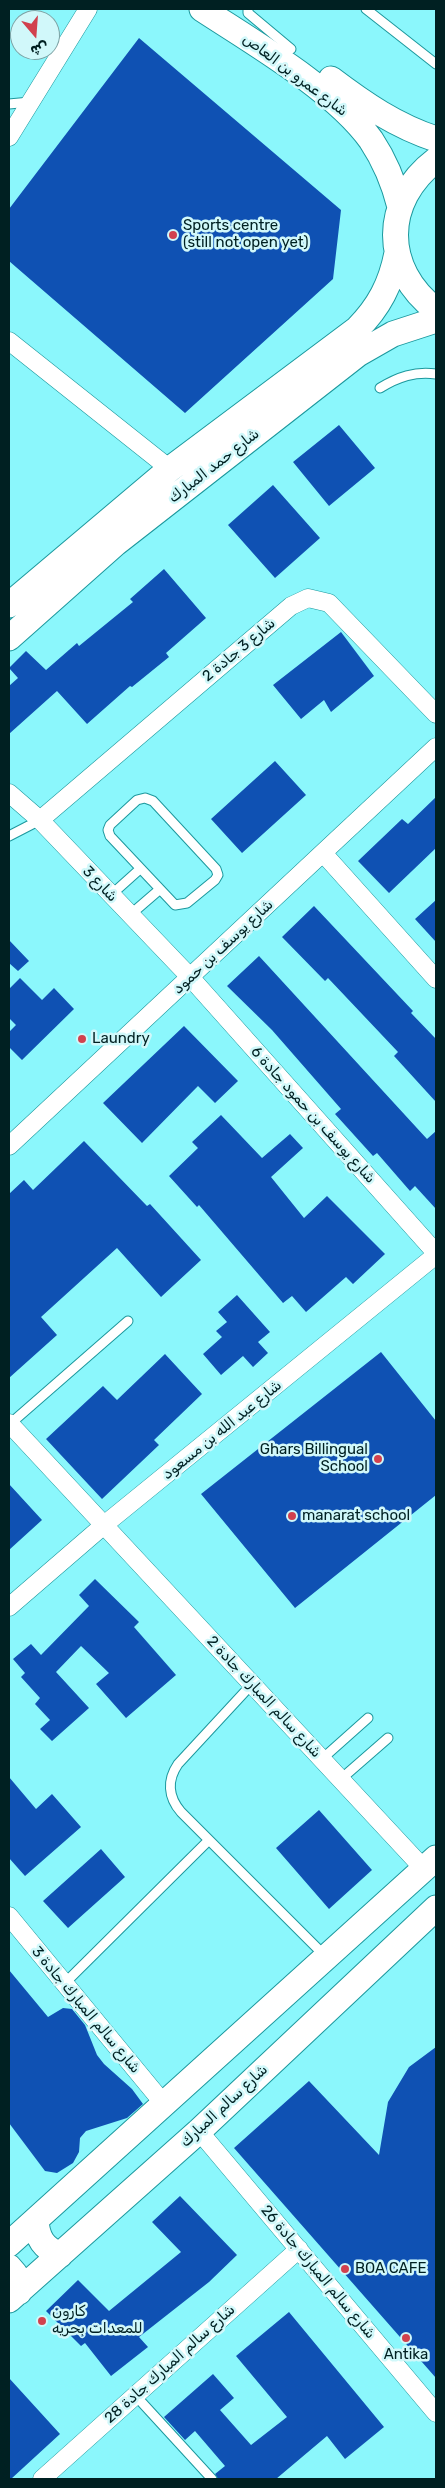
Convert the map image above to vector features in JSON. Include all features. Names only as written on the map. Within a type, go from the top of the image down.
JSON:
[{"type":"main road","name":"شارع عمرو بن العاص","points":[[202,9],[281,61],[316,87],[359,125],[380,155],[395,189],[400,207]]},
{"type":"main road","name":"شارع عمرو بن العاص","points":[[230,9],[292,49],[376,112],[405,127],[436,139]]},
{"type":"main road","points":[[436,160],[415,179],[400,207],[396,222],[397,253],[407,280],[416,292],[436,310]]},
{"type":"main road","name":"شارع حمد المبارك","points":[[9,605],[170,469],[357,329],[384,295],[390,282],[397,253]]},
{"type":"main road","name":"شارع حمد المبارك","points":[[9,638],[56,594],[123,537],[358,354],[393,334],[436,320]]},
{"type":"main road","points":[[9,2244],[430,1863]]},
{"type":"main road","name":"شارع سالم المبارك","points":[[14,2296],[199,2131],[436,1908]]},
{"type":"main road","points":[[376,1912],[378,1929],[384,1936],[401,1940]]},
{"type":"main road","points":[[331,1952],[344,1946],[359,1951],[364,1957],[367,1972]]},
{"type":"main road","points":[[36,2220],[36,2232],[41,2242],[49,2250],[60,2255]]},
{"type":"main road","points":[[9,2267],[15,2274],[14,2296]]},
{"type":"street","points":[[9,137],[88,9]]},
{"type":"street","points":[[9,341],[170,469]]},
{"type":"street","name":"شارع 3 جادة 2","points":[[40,820],[291,606],[308,598],[329,603],[436,714]]},
{"type":"street","name":"شارع يوسف بن حمود","points":[[12,1137],[190,977],[436,747]]},
{"type":"street","name":"شارع 3","points":[[9,793],[40,820],[190,977]]},
{"type":"street","points":[[322,853],[436,979]]},
{"type":"street","name":"شارع يوسف بن حمود جادة 6","points":[[190,977],[436,1254]]},
{"type":"street","name":"شارع عبد الله بن مسعود","points":[[9,1607],[104,1525],[436,1254]]},
{"type":"street","name":"شارع سالم المبارك جادة 2","points":[[9,1423],[340,1779],[430,1863]]},
{"type":"street","name":"شارع سالم المبارك جادة 3","points":[[9,1916],[164,2104]]},
{"type":"street","name":"شارع سالم المبارك جادة 26","points":[[199,2131],[436,2413]]},
{"type":"street","name":"شارع سالم المبارك جادة 28","points":[[42,2479],[299,2249]]},
{"type":"lane","points":[[248,9],[248,13],[292,49]]},
{"type":"lane","points":[[366,9],[436,64]]},
{"type":"lane","points":[[9,104],[30,102]]},
{"type":"lane","points":[[380,388],[403,376],[436,374]]},
{"type":"lane","points":[[145,798],[153,801],[216,869],[218,875],[215,880],[187,903],[175,905],[159,890],[110,836],[108,830],[110,825],[137,800],[145,798]]},
{"type":"lane","points":[[9,836],[40,820]]},
{"type":"lane","points":[[111,895],[140,869]]},
{"type":"lane","points":[[130,915],[159,890]]},
{"type":"lane","points":[[9,1423],[128,1321]]},
{"type":"lane","points":[[252,1684],[178,1764],[171,1777],[170,1791],[176,1806],[208,1840],[331,1952]]},
{"type":"lane","points":[[322,1759],[368,1718]]},
{"type":"lane","points":[[340,1779],[388,1738]]},
{"type":"lane","points":[[64,1984],[208,1840]]},
{"type":"lane","points":[[135,2395],[212,2479]]},
{"type":"building","name":"Sports centre (still not open yet)","points":[[139,38],[341,210],[333,279],[185,413],[9,261],[9,209]]},
{"type":"building","points":[[339,425],[375,468],[329,506],[293,462]]},
{"type":"building","points":[[273,485],[320,538],[275,578],[228,525]]},
{"type":"building","points":[[164,569],[206,618],[166,653],[169,657],[132,687],[130,686],[87,724],[57,691],[9,734],[9,686],[18,678],[9,668],[26,651],[46,670],[77,643],[79,646],[133,602],[130,599]]},
{"type":"building","points":[[341,632],[374,676],[331,712],[324,700],[301,719],[273,685]]},
{"type":"building","points":[[275,761],[306,795],[242,853],[211,819]]},
{"type":"building","points":[[436,797],[436,848],[389,893],[358,861],[402,819],[408,824]]},
{"type":"building","points":[[436,900],[436,942],[415,919]]},
{"type":"building","points":[[314,906],[413,1011],[411,1013],[436,1039],[436,1102],[394,1056],[398,1052],[328,978],[325,981],[282,937]]},
{"type":"building","points":[[9,940],[29,961],[18,971],[9,963]]},
{"type":"building","points":[[259,956],[427,1139],[436,1131],[436,1209],[415,1186],[410,1191],[377,1153],[373,1156],[335,1114],[341,1109],[272,1030],[227,986]]},
{"type":"building","points":[[20,978],[42,1000],[54,988],[74,1009],[22,1060],[9,1047],[9,1032],[16,1025],[9,1018],[9,989]]},
{"type":"building","points":[[184,1026],[238,1081],[215,1103],[198,1086],[142,1143],[103,1103]]},
{"type":"building","points":[[221,1115],[262,1158],[290,1134],[303,1148],[271,1177],[304,1218],[327,1196],[385,1254],[353,1284],[346,1277],[306,1312],[292,1296],[283,1303],[199,1205],[197,1207],[169,1176],[198,1148],[192,1142]]},
{"type":"building","points":[[84,1141],[147,1206],[150,1204],[201,1260],[161,1297],[117,1248],[41,1317],[57,1335],[9,1378],[9,1194],[24,1180],[33,1190]]},
{"type":"building","points":[[237,1295],[270,1332],[258,1342],[268,1353],[253,1367],[243,1356],[221,1375],[203,1354],[222,1337],[216,1331],[227,1322],[218,1312]]},
{"type":"building","points":[[381,1352],[436,1421],[436,1495],[295,1608],[201,1494]]},
{"type":"building","points":[[165,1354],[202,1394],[154,1440],[159,1445],[102,1499],[46,1439],[103,1386],[117,1400]]},
{"type":"building","points":[[9,1484],[42,1520],[9,1550]]},
{"type":"building","points":[[95,1579],[139,1622],[134,1627],[176,1675],[126,1718],[96,1684],[109,1673],[81,1646],[56,1672],[89,1708],[52,1741],[40,1729],[50,1720],[35,1704],[40,1698],[21,1677],[25,1673],[13,1659],[31,1644],[41,1655],[89,1606],[79,1595]]},
{"type":"building","points":[[9,1777],[36,1809],[52,1794],[81,1827],[25,1876],[9,1858]]},
{"type":"building","points":[[319,1810],[372,1870],[329,1909],[276,1848]]},
{"type":"building","points":[[101,1849],[125,1877],[68,1928],[43,1901]]},
{"type":"building","points":[[9,1970],[48,2017],[63,2008],[72,2009],[85,2025],[97,2055],[104,2064],[132,2089],[143,2104],[127,2118],[86,2131],[80,2138],[79,2152],[73,2163],[57,2173],[45,2171],[9,2123]]},
{"type":"building","points":[[436,2047],[436,2378],[234,2148],[309,2081],[379,2155],[388,2102],[409,2067]]},
{"type":"building","points":[[180,2196],[237,2255],[209,2282],[139,2337],[148,2347],[111,2376],[85,2343],[81,2346],[46,2311],[78,2280],[109,2311],[181,2252],[152,2222]]},
{"type":"building","points":[[289,2312],[384,2427],[345,2459],[327,2436],[276,2479],[218,2479],[215,2474],[225,2466],[195,2431],[185,2440],[164,2417],[213,2374],[234,2398],[220,2410],[251,2445],[287,2417],[236,2356]]},
{"type":"building","points":[[9,2378],[60,2434],[11,2479],[9,2479]]},
{"type":"place","name":"Sports centre (still not open yet)","points":[[173,235]]},
{"type":"place","name":"Laundry","points":[[82,1039]]},
{"type":"place","name":"Ghars Billingual School","points":[[378,1459]]},
{"type":"place","name":"manarat school","points":[[292,1516]]},
{"type":"place","name":"BOA CAFE","points":[[345,2269]]},
{"type":"place","name":"کارون للمعدات بحریه","points":[[42,2321]]},
{"type":"place","name":"Antika","points":[[406,2338]]}]
